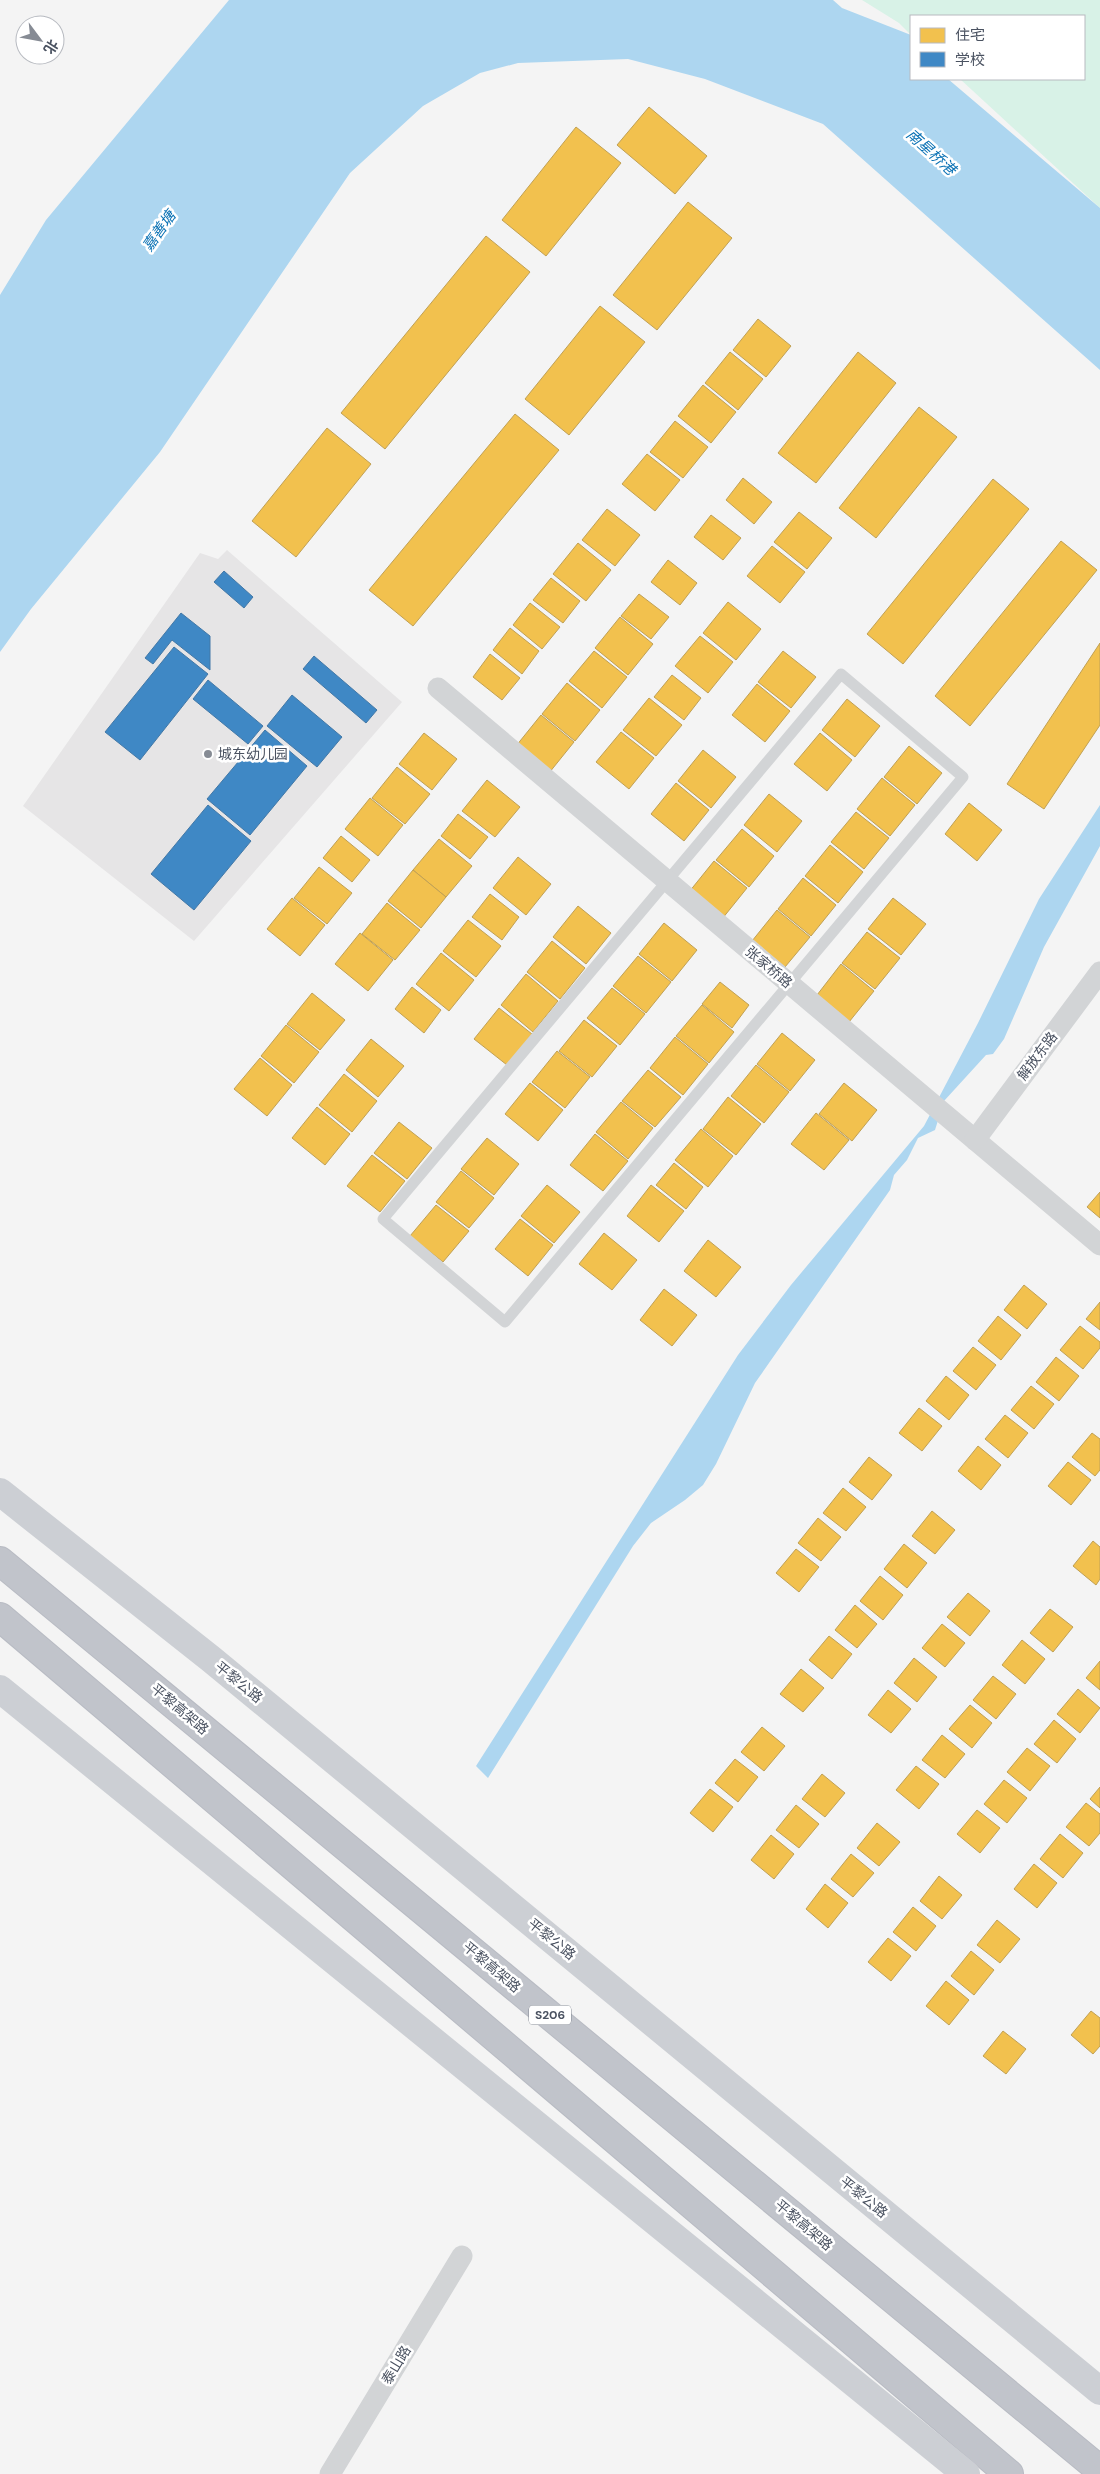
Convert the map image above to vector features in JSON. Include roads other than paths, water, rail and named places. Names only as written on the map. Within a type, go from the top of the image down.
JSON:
[{"type":"highway","name":"平黎高架路","points":[[0,1561],[1100,2470]]},
{"type":"highway","points":[[0,1617],[1009,2474]]},
{"type":"main road","name":"平黎公路","points":[[0,1492],[211,1659],[1100,2390]]},
{"type":"main road","points":[[0,1689],[966,2474]]},
{"type":"street","name":"张家桥路","points":[[438,688],[1100,1245]]},
{"type":"street","name":"解放东路","points":[[975,1140],[1100,972]]},
{"type":"street","name":"泰山路","points":[[330,2474],[462,2256]]},
{"type":"lane","points":[[841,674],[963,777],[505,1322],[383,1219],[668,881],[841,674]]},
{"type":"water","points":[[229,0],[833,0],[842,8],[910,35],[910,80],[949,80],[1100,208],[1100,370],[823,124],[705,79],[628,59],[518,63],[480,73],[423,106],[350,173],[160,452],[31,609],[0,652],[0,295],[46,220]]},
{"type":"water","points":[[1100,805],[1100,846],[1044,947],[1004,1039],[993,1054],[986,1055],[944,1101],[935,1130],[918,1138],[907,1160],[894,1175],[890,1190],[755,1383],[716,1464],[703,1485],[651,1523],[633,1546],[488,1778],[476,1766],[738,1355],[791,1285],[924,1126],[978,1023],[1039,899]]},
{"type":"place","name":"城东幼儿园","points":[[208,754]]},
{"type":"water label","name":"南星桥港","points":[[931,152]]},
{"type":"water label","name":"嘉善塘","points":[[159,231]]}]
